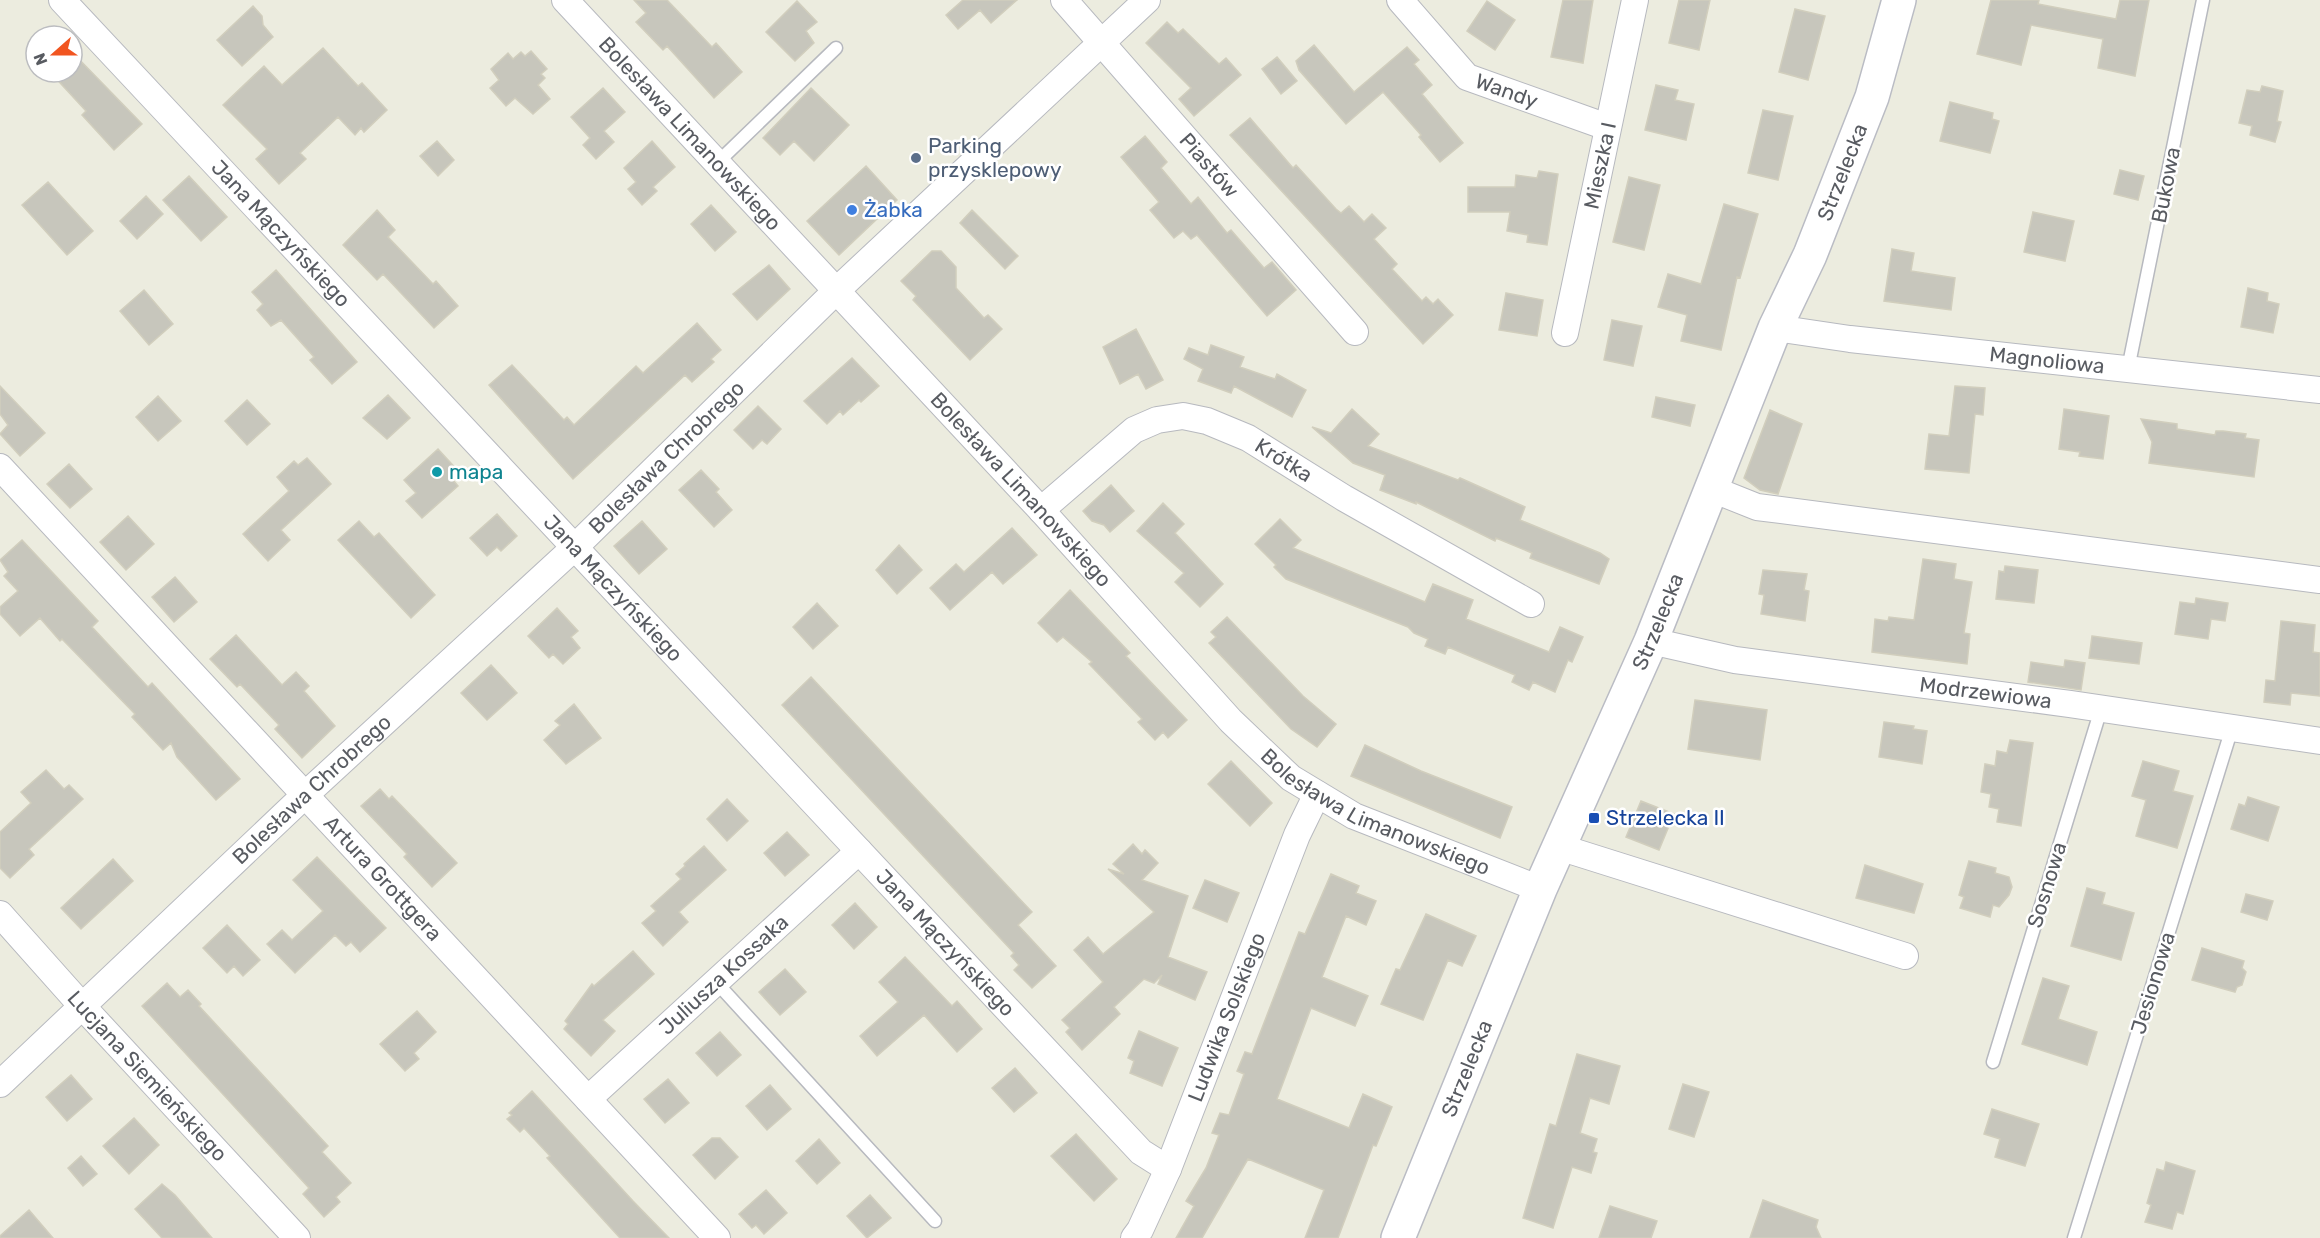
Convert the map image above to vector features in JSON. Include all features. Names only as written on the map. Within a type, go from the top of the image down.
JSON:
[{"type":"street","name":"Jana Mączyńskiego","points":[[62,0],[1142,1152],[1168,1169]]},
{"type":"street","name":"Bolesława Limanowskiego","points":[[565,0],[1041,510],[1231,721],[1291,778],[1354,816],[1540,889]]},
{"type":"street","name":"Piastów","points":[[1064,0],[1355,332]]},
{"type":"street","name":"Bolesława Chrobrego","points":[[0,1084],[305,795],[575,547],[836,291],[1147,0]]},
{"type":"street","name":"Wandy","points":[[1400,0],[1467,77],[1607,127]]},
{"type":"street","name":"Mieszka I","points":[[1565,333],[1635,0]]},
{"type":"street","name":"Strzelecka","points":[[1398,1238],[1540,889],[1651,641],[1775,328],[1810,255],[1872,98],[1899,0]]},
{"type":"street","name":"Magnoliowa","points":[[1775,328],[1850,339],[2320,390]]},
{"type":"street","name":"Krótka","points":[[1041,510],[1134,430],[1157,420],[1183,416],[1207,421],[1248,438],[1344,498],[1531,604]]},
{"type":"street","name":"Artura Grottgera","points":[[0,467],[717,1238]]},
{"type":"street","points":[[1712,489],[1757,507],[2320,580]]},
{"type":"street","name":"Modrzewiowa","points":[[1651,641],[1735,660],[2320,741]]},
{"type":"street","name":"Ludwika Solskiego","points":[[1134,1238],[1140,1230],[1168,1169],[1297,835],[1317,794]]},
{"type":"street","points":[[1559,847],[1905,956]]},
{"type":"street","name":"Juliusza Kossaka","points":[[588,1099],[859,851]]},
{"type":"street","name":"Lucjana Siemieńskiego","points":[[0,914],[81,1006],[297,1238]]},
{"type":"lane","name":"Bukowa","points":[[2128,369],[2203,0]]},
{"type":"lane","points":[[717,163],[836,48]]},
{"type":"lane","name":"Sosnowa","points":[[1993,1062],[2101,709]]},
{"type":"lane","name":"Jesionowa","points":[[2074,1238],[2232,728]]},
{"type":"lane","points":[[716,982],[935,1221]]},
{"type":"building","points":[[634,0],[667,0],[712,47],[716,43],[742,72],[714,98],[667,46],[663,50],[636,22],[646,13]]},
{"type":"building","points":[[963,0],[1017,0],[991,23],[980,10],[958,29],[946,15]]},
{"type":"building","points":[[1563,0],[1593,0],[1583,63],[1551,57]]},
{"type":"building","points":[[1679,0],[1710,0],[1699,50],[1669,43]]},
{"type":"building","points":[[1991,0],[2039,0],[2038,4],[2116,19],[2120,0],[2149,0],[2135,76],[2098,68],[2103,39],[2031,25],[2021,65],[1977,54]]},
{"type":"building","points":[[797,1],[817,22],[806,31],[814,43],[795,61],[766,32]]},
{"type":"building","points":[[1487,1],[1515,20],[1495,50],[1467,31]]},
{"type":"building","points":[[253,6],[262,16],[263,25],[273,37],[242,66],[217,40]]},
{"type":"building","points":[[1795,9],[1825,16],[1808,80],[1779,72]]},
{"type":"building","points":[[1167,22],[1178,33],[1183,29],[1219,64],[1226,58],[1241,75],[1194,116],[1179,99],[1191,88],[1146,43]]},
{"type":"building","points":[[1314,45],[1354,92],[1407,47],[1419,60],[1414,64],[1432,85],[1422,94],[1463,143],[1440,162],[1419,137],[1421,135],[1383,92],[1346,124],[1299,70],[1296,61]]},
{"type":"building","points":[[323,48],[358,86],[362,83],[387,110],[364,132],[361,128],[355,135],[338,117],[300,153],[306,159],[279,184],[256,159],[267,149],[223,105],[264,66],[282,85]]},
{"type":"building","points":[[531,51],[547,69],[541,74],[545,78],[538,85],[550,99],[533,114],[515,98],[506,106],[490,88],[499,80],[491,69],[508,53],[513,59],[521,52],[525,56]]},
{"type":"building","points":[[1277,57],[1297,81],[1281,94],[1262,69]]},
{"type":"building","points":[[84,64],[142,124],[114,150],[82,115],[86,111],[61,84],[84,84]]},
{"type":"building","points":[[1656,85],[1678,90],[1675,100],[1694,104],[1686,140],[1645,130]]},
{"type":"building","points":[[2262,86],[2283,91],[2277,121],[2281,122],[2275,142],[2250,135],[2252,126],[2239,123],[2247,90],[2260,92]]},
{"type":"building","points":[[603,88],[625,112],[604,131],[614,142],[596,159],[583,145],[590,138],[571,117]]},
{"type":"building","points":[[811,88],[849,125],[814,161],[794,141],[780,155],[763,138]]},
{"type":"building","points":[[1950,102],[1993,113],[1992,119],[1999,121],[1990,153],[1940,141]]},
{"type":"building","points":[[1763,110],[1793,116],[1778,180],[1748,173]]},
{"type":"building","points":[[1250,118],[1293,168],[1296,165],[1341,213],[1349,206],[1364,222],[1372,214],[1386,228],[1374,239],[1397,264],[1392,269],[1422,301],[1426,297],[1433,304],[1438,299],[1453,315],[1423,344],[1230,135]]},
{"type":"building","points":[[1145,136],[1167,162],[1161,168],[1191,204],[1198,197],[1227,233],[1231,230],[1264,268],[1272,262],[1296,290],[1267,316],[1197,235],[1191,239],[1183,231],[1174,238],[1150,210],[1159,202],[1121,157]]},
{"type":"building","points":[[437,141],[454,160],[438,176],[420,156]]},
{"type":"building","points":[[652,141],[675,167],[653,187],[657,191],[642,205],[628,189],[636,182],[624,168]]},
{"type":"building","name":"Żabka","points":[[866,166],[897,200],[839,255],[807,221]]},
{"type":"building","points":[[2120,170],[2144,176],[2138,200],[2114,194]]},
{"type":"building","points":[[1539,171],[1558,174],[1547,245],[1527,242],[1528,235],[1507,231],[1510,212],[1468,212],[1468,187],[1515,187],[1516,175],[1537,178]]},
{"type":"building","points":[[189,176],[227,217],[201,241],[163,200]]},
{"type":"building","points":[[1629,177],[1660,185],[1644,250],[1613,242]]},
{"type":"building","points":[[48,182],[93,231],[67,255],[22,205]]},
{"type":"building","points":[[146,196],[163,214],[137,239],[120,221]]},
{"type":"building","points":[[1724,204],[1758,214],[1740,278],[1737,277],[1721,350],[1681,341],[1687,315],[1658,307],[1668,274],[1701,284]]},
{"type":"building","points":[[711,205],[736,232],[715,251],[691,224]]},
{"type":"building","points":[[377,210],[395,230],[388,237],[433,284],[436,281],[458,306],[434,328],[383,274],[377,280],[343,245]]},
{"type":"building","points":[[972,210],[1018,256],[1005,269],[960,223]]},
{"type":"building","points":[[2033,212],[2074,221],[2065,261],[2024,252]]},
{"type":"building","points":[[1892,249],[1914,253],[1911,271],[1955,278],[1951,310],[1884,301]]},
{"type":"building","points":[[932,251],[941,251],[956,267],[956,288],[984,318],[988,315],[1002,329],[970,360],[913,300],[916,296],[901,281]]},
{"type":"building","points":[[769,265],[790,289],[757,320],[733,294]]},
{"type":"building","points":[[276,270],[357,362],[332,384],[310,360],[314,357],[281,320],[271,326],[257,310],[263,304],[252,292]]},
{"type":"building","points":[[2248,288],[2268,293],[2267,301],[2279,304],[2273,333],[2241,327]]},
{"type":"building","points":[[144,290],[173,324],[149,345],[120,311]]},
{"type":"building","points":[[1506,293],[1543,300],[1537,336],[1499,330]]},
{"type":"building","points":[[1612,320],[1642,326],[1633,366],[1604,360]]},
{"type":"building","points":[[697,323],[721,350],[711,359],[714,362],[692,382],[685,375],[573,479],[489,385],[512,365],[564,420],[567,417],[574,425],[636,366],[643,373]]},
{"type":"building","points":[[1136,329],[1163,380],[1146,389],[1138,374],[1120,384],[1103,347]]},
{"type":"building","points":[[1211,345],[1244,357],[1240,367],[1275,379],[1277,374],[1306,390],[1292,417],[1234,386],[1231,393],[1198,381],[1203,369],[1184,359],[1189,348],[1208,355]]},
{"type":"building","points":[[852,358],[879,386],[843,415],[840,411],[827,424],[804,401]]},
{"type":"building","points":[[0,386],[45,433],[20,456],[0,434],[8,425],[0,414]]},
{"type":"building","points":[[1955,386],[1985,388],[1983,415],[1975,414],[1969,473],[1925,469],[1929,434],[1949,436]]},
{"type":"building","name":"mapa","points":[[388,395],[410,418],[387,439],[363,418]]},
{"type":"building","points":[[158,396],[181,421],[158,441],[136,417]]},
{"type":"building","points":[[1656,397],[1695,405],[1690,426],[1652,417]]},
{"type":"building","points":[[247,400],[270,424],[247,445],[225,421]]},
{"type":"building","points":[[758,406],[781,429],[767,444],[762,440],[753,449],[734,430]]},
{"type":"building","points":[[1352,409],[1379,434],[1368,446],[1458,480],[1460,478],[1525,507],[1520,520],[1600,553],[1609,559],[1599,584],[1530,558],[1532,553],[1496,538],[1495,541],[1416,502],[1416,504],[1380,490],[1385,475],[1353,463],[1312,427],[1331,433]]},
{"type":"building","points":[[2064,409],[2109,416],[2103,459],[2079,456],[2080,452],[2059,449]]},
{"type":"building","points":[[1770,410],[1802,424],[1778,494],[1760,490],[1744,478]]},
{"type":"building","points":[[2141,419],[2177,424],[2177,429],[2215,435],[2216,431],[2246,434],[2245,438],[2259,440],[2254,477],[2149,463],[2152,442]]},
{"type":"building","points":[[438,449],[460,473],[453,480],[458,486],[422,518],[406,501],[416,493],[404,480]]},
{"type":"building","points":[[307,458],[331,484],[281,530],[290,540],[268,561],[243,534],[289,491],[277,477],[294,461],[298,465]]},
{"type":"building","points":[[69,464],[92,489],[70,508],[47,484]]},
{"type":"building","points":[[701,470],[719,489],[716,492],[732,510],[714,527],[679,490]]},
{"type":"building","points":[[1111,485],[1134,511],[1110,532],[1104,525],[1092,521],[1083,511]]},
{"type":"building","points":[[1163,503],[1184,524],[1175,533],[1223,584],[1200,607],[1175,582],[1184,573],[1137,531]]},
{"type":"building","points":[[497,514],[517,536],[501,551],[497,547],[487,556],[470,538]]},
{"type":"building","points":[[128,516],[154,544],[126,570],[100,542]]},
{"type":"building","points":[[1280,519],[1301,540],[1293,548],[1425,602],[1433,584],[1473,600],[1466,619],[1549,652],[1560,627],[1583,637],[1572,662],[1568,660],[1555,692],[1533,682],[1529,690],[1512,682],[1515,675],[1448,647],[1445,654],[1425,646],[1428,639],[1414,633],[1408,627],[1286,579],[1255,544]]},
{"type":"building","points":[[359,521],[374,537],[379,533],[435,595],[411,618],[338,540]]},
{"type":"building","points":[[642,521],[667,549],[639,574],[614,546]]},
{"type":"building","points":[[1012,528],[1037,555],[1003,584],[992,572],[950,610],[930,588],[956,564],[964,572]]},
{"type":"building","points":[[22,540],[98,621],[92,627],[148,687],[152,683],[240,779],[216,800],[177,757],[171,743],[163,750],[132,717],[135,714],[62,639],[60,641],[40,618],[20,636],[0,614],[0,607],[18,591],[4,576],[8,572],[0,560]]},
{"type":"building","points":[[899,545],[922,570],[897,594],[876,570]]},
{"type":"building","points":[[1923,559],[1956,564],[1954,579],[1972,582],[1964,633],[1970,634],[1967,664],[1872,652],[1875,619],[1888,621],[1889,617],[1914,620]]},
{"type":"building","points":[[2005,566],[2038,570],[2034,603],[1996,599],[1999,571],[2004,572]]},
{"type":"building","points":[[1763,570],[1807,574],[1804,590],[1809,591],[1805,621],[1761,614],[1764,595],[1759,594]]},
{"type":"building","points":[[175,577],[197,602],[174,622],[152,597]]},
{"type":"building","points":[[1070,590],[1130,653],[1126,656],[1187,720],[1168,738],[1163,732],[1155,740],[1138,722],[1142,719],[1089,664],[1092,662],[1063,637],[1057,642],[1038,623]]},
{"type":"building","points":[[2196,598],[2228,603],[2225,621],[2211,619],[2208,639],[2175,634],[2180,602],[2195,604]]},
{"type":"building","points":[[817,603],[838,626],[813,649],[793,627]]},
{"type":"building","points":[[557,608],[578,631],[571,637],[580,648],[563,664],[553,654],[549,658],[528,636]]},
{"type":"building","points":[[1227,617],[1303,696],[1336,724],[1317,747],[1291,729],[1209,643],[1216,637],[1211,632]]},
{"type":"building","points":[[2281,621],[2315,625],[2313,652],[2320,653],[2320,696],[2291,693],[2290,705],[2264,702],[2266,680],[2275,681]]},
{"type":"building","points":[[236,635],[282,685],[296,672],[309,686],[304,691],[335,726],[302,758],[275,729],[279,725],[240,684],[237,687],[210,659]]},
{"type":"building","points":[[2092,636],[2142,643],[2139,664],[2089,658]]},
{"type":"building","points":[[2065,660],[2085,663],[2081,690],[2028,682],[2031,662],[2064,667]]},
{"type":"building","points":[[491,665],[517,693],[487,720],[461,693]]},
{"type":"building","points":[[811,677],[1032,912],[1018,925],[1056,966],[1032,988],[1014,970],[1019,965],[1011,956],[1014,953],[782,705]]},
{"type":"building","points":[[1695,700],[1767,710],[1760,760],[1688,749]]},
{"type":"building","points":[[574,704],[601,738],[566,764],[544,740],[560,725],[555,721]]},
{"type":"building","points":[[1884,722],[1914,726],[1913,729],[1927,731],[1922,764],[1879,757]]},
{"type":"building","points":[[2010,740],[2033,743],[2021,826],[1997,822],[1999,809],[1989,807],[1991,794],[1981,792],[1985,764],[1995,766],[1997,751],[2007,753]]},
{"type":"building","points":[[1365,745],[1421,771],[1512,807],[1500,838],[1351,776]]},
{"type":"building","points":[[1231,761],[1272,803],[1250,826],[1208,784]]},
{"type":"building","points":[[2143,761],[2179,771],[2173,791],[2193,796],[2177,848],[2136,836],[2146,800],[2132,796]]},
{"type":"building","points":[[46,770],[64,789],[69,785],[83,799],[29,849],[34,855],[10,878],[0,868],[0,832],[31,803],[21,792]]},
{"type":"building","points":[[380,789],[389,799],[392,796],[457,863],[432,887],[404,857],[407,854],[361,806]]},
{"type":"building","points":[[2248,797],[2279,807],[2268,841],[2231,829],[2239,804],[2245,806]]},
{"type":"building","points":[[727,799],[748,821],[727,841],[707,819]]},
{"type":"building","points":[[1641,801],[1674,814],[1659,850],[1626,837]]},
{"type":"building","points":[[787,832],[809,855],[785,876],[764,853]]},
{"type":"building","points":[[1133,844],[1142,854],[1145,850],[1158,863],[1142,880],[1188,896],[1168,957],[1207,972],[1195,1000],[1158,984],[1162,975],[1154,983],[1144,979],[1114,1007],[1120,1014],[1082,1050],[1066,1032],[1070,1028],[1062,1020],[1103,982],[1074,950],[1088,937],[1103,954],[1154,912],[1108,869],[1124,874],[1113,864]]},
{"type":"building","points":[[704,846],[726,870],[679,912],[688,922],[663,946],[642,923],[656,911],[651,906],[681,879],[676,874],[685,866],[684,864]]},
{"type":"building","points":[[317,857],[386,928],[360,952],[351,942],[346,946],[335,935],[295,973],[267,944],[282,930],[292,940],[323,911],[293,880]]},
{"type":"building","points":[[113,859],[133,881],[81,929],[61,908]]},
{"type":"building","points":[[1969,861],[1996,868],[1995,873],[2009,877],[2012,887],[2009,895],[1999,907],[1993,905],[1990,917],[1960,908],[1964,897],[1959,895]]},
{"type":"building","points":[[1865,865],[1923,884],[1914,913],[1856,898]]},
{"type":"building","points":[[1331,874],[1359,886],[1356,893],[1376,901],[1366,925],[1346,916],[1322,977],[1368,996],[1355,1026],[1311,1008],[1277,1099],[1349,1128],[1363,1094],[1392,1107],[1376,1146],[1373,1145],[1338,1238],[1305,1238],[1324,1190],[1248,1159],[1202,1238],[1176,1238],[1194,1206],[1186,1201],[1206,1168],[1219,1135],[1212,1133],[1220,1113],[1229,1115],[1244,1074],[1237,1071],[1245,1052],[1252,1054],[1299,932],[1305,934]]},
{"type":"building","points":[[1205,880],[1239,893],[1227,922],[1193,908]]},
{"type":"building","points":[[2087,888],[2105,893],[2102,904],[2134,913],[2121,960],[2071,946]]},
{"type":"building","points":[[2246,894],[2273,901],[2267,920],[2241,912]]},
{"type":"building","points":[[855,903],[877,927],[854,949],[832,925]]},
{"type":"building","points":[[1426,914],[1476,936],[1462,966],[1448,960],[1423,1020],[1381,1004],[1396,969],[1400,970]]},
{"type":"building","points":[[227,925],[260,960],[243,976],[234,966],[227,973],[203,948]]},
{"type":"building","points":[[2202,948],[2244,961],[2242,968],[2246,972],[2242,985],[2237,987],[2235,992],[2192,980]]},
{"type":"building","points":[[633,951],[654,974],[603,1020],[615,1031],[591,1056],[564,1029],[568,1024],[565,1021],[592,984],[594,986]]},
{"type":"building","points":[[905,957],[952,1006],[957,1001],[982,1029],[957,1052],[924,1015],[877,1056],[860,1036],[898,1002],[879,982]]},
{"type":"building","points":[[785,969],[806,992],[780,1015],[759,992]]},
{"type":"building","points":[[2043,978],[2069,986],[2058,1019],[2097,1032],[2087,1065],[2022,1044]]},
{"type":"building","points":[[167,983],[180,997],[188,990],[201,1004],[199,1006],[328,1146],[322,1152],[351,1183],[336,1197],[340,1202],[324,1217],[303,1194],[309,1188],[142,1006]]},
{"type":"building","points":[[417,1011],[436,1032],[414,1053],[419,1059],[405,1071],[380,1044]]},
{"type":"building","points":[[1139,1031],[1178,1048],[1162,1086],[1130,1073],[1134,1061],[1128,1058]]},
{"type":"building","points":[[720,1032],[741,1055],[717,1076],[696,1053]]},
{"type":"building","points":[[1577,1054],[1620,1066],[1609,1104],[1590,1098],[1580,1133],[1597,1139],[1593,1152],[1597,1153],[1591,1173],[1572,1167],[1553,1228],[1523,1218],[1550,1124],[1556,1126]]},
{"type":"building","points":[[1015,1068],[1037,1093],[1014,1112],[992,1088]]},
{"type":"building","points":[[71,1075],[92,1099],[67,1121],[46,1097]]},
{"type":"building","points":[[668,1079],[689,1103],[665,1123],[644,1099]]},
{"type":"building","points":[[1683,1084],[1709,1092],[1694,1137],[1669,1129]]},
{"type":"building","points":[[770,1085],[791,1109],[767,1130],[746,1106]]},
{"type":"building","points":[[532,1091],[669,1238],[620,1238],[547,1158],[550,1156],[524,1128],[520,1132],[507,1119],[512,1115],[509,1113]]},
{"type":"building","points":[[1992,1109],[2039,1124],[2025,1166],[1995,1157],[2000,1139],[1984,1134]]},
{"type":"building","points":[[134,1118],[159,1145],[129,1174],[103,1146]]},
{"type":"building","points":[[1076,1134],[1117,1179],[1094,1201],[1051,1156]]},
{"type":"building","points":[[712,1138],[720,1138],[738,1157],[715,1179],[693,1155]]},
{"type":"building","points":[[819,1139],[840,1163],[817,1184],[796,1161]]},
{"type":"building","points":[[81,1156],[97,1174],[83,1186],[68,1168]]},
{"type":"building","points":[[2166,1162],[2195,1171],[2183,1214],[2177,1212],[2172,1229],[2145,1222],[2151,1205],[2147,1203],[2157,1169],[2164,1171]]},
{"type":"building","points":[[162,1184],[175,1195],[212,1238],[162,1238],[135,1209]]},
{"type":"building","points":[[766,1190],[787,1213],[764,1234],[756,1225],[752,1228],[739,1214]]},
{"type":"building","points":[[870,1195],[891,1218],[867,1238],[847,1216]]},
{"type":"building","points":[[1763,1200],[1818,1220],[1816,1227],[1821,1238],[1750,1238]]},
{"type":"building","points":[[1610,1206],[1657,1221],[1651,1238],[1599,1238]]},
{"type":"building","points":[[29,1210],[53,1238],[0,1238],[0,1236]]},
{"type":"place","name":"Parking przysklepowy","points":[[916,158]]},
{"type":"place","name":"Żabka","points":[[852,210]]},
{"type":"place","name":"mapa","points":[[437,472]]},
{"type":"place","name":"Strzelecka II","points":[[1594,818]]}]
